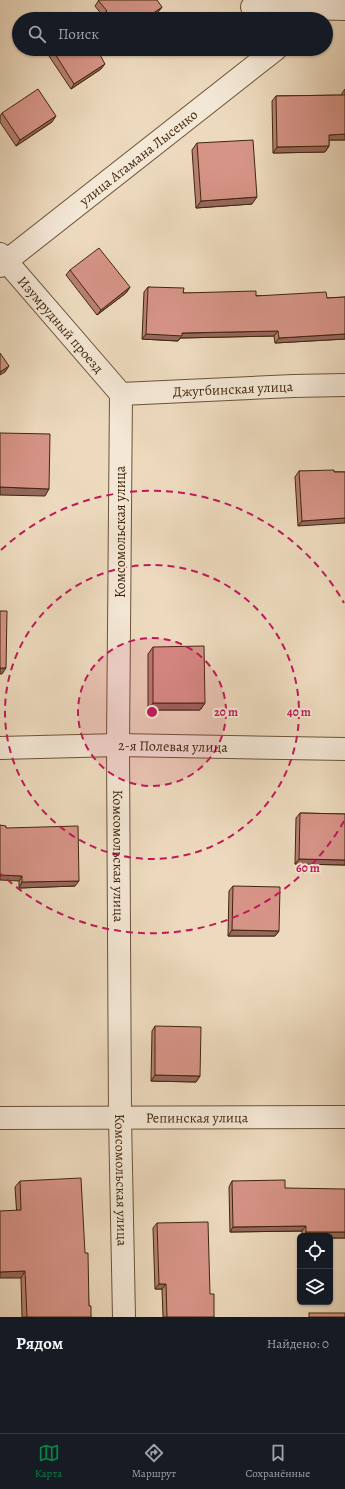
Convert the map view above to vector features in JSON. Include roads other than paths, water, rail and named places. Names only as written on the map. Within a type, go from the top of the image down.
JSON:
[{"type":"street","points":[[252,7],[332,9]]},
{"type":"street","name":"улица Атамана Лысенко","points":[[2,260],[267,56]]},
{"type":"street","name":"Изумрудный проезд","points":[[2,260],[121,394]]},
{"type":"street","name":"Джугбинская улица","points":[[121,394],[345,385]]},
{"type":"street","name":"Комсомольская улица","points":[[121,394],[118,745],[120,1118],[124,1317]]},
{"type":"street","name":"2-я Полевая улица","points":[[0,748],[118,745],[345,749]]},
{"type":"street","name":"Репинская улица","points":[[0,1118],[345,1117]]}]
